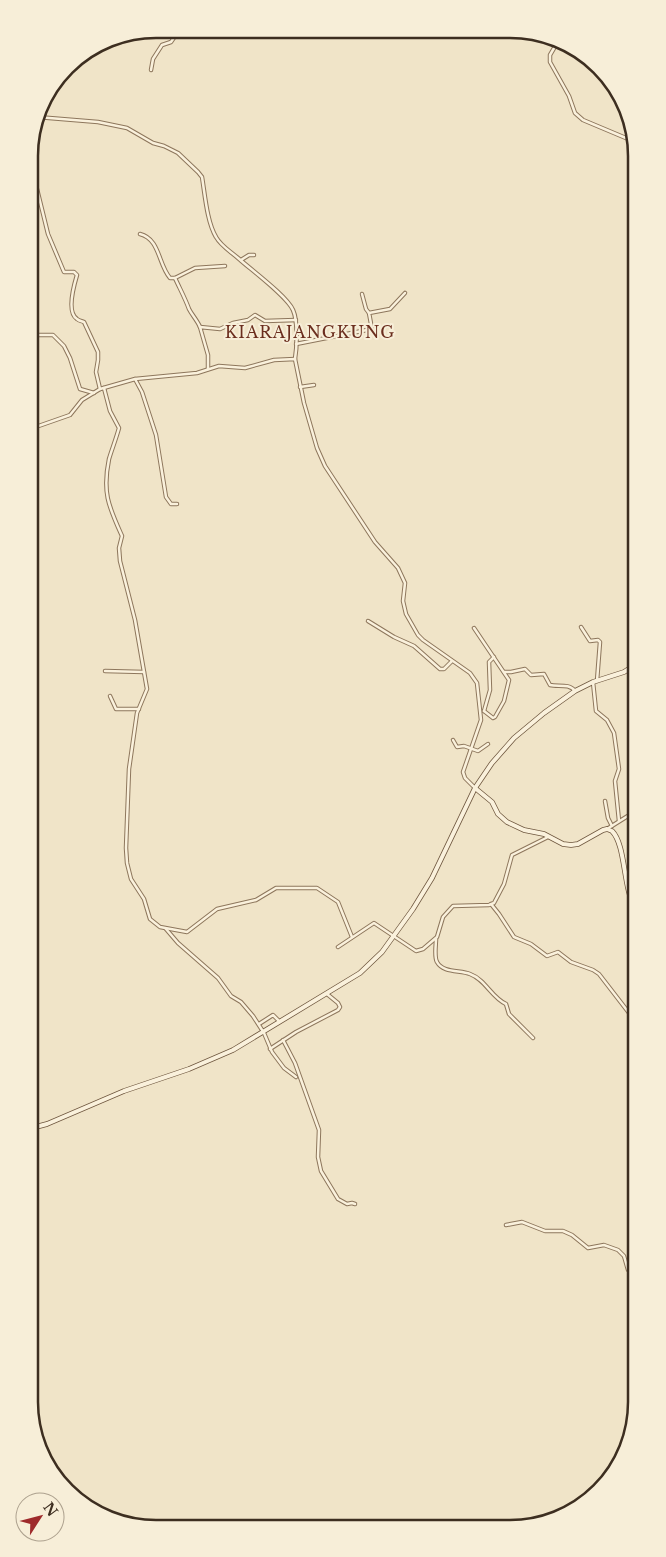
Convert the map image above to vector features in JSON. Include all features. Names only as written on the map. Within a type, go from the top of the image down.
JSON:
[{"type":"main road","points":[[38,1126],[124,1091],[205,1063],[234,1050],[363,971],[382,952],[428,886],[475,788],[514,738],[575,691],[595,681],[628,670]]},
{"type":"main road","points":[[475,788],[492,802],[498,814],[507,822],[524,830],[549,836],[563,844],[578,844],[607,829],[612,831],[616,836],[628,887]]},
{"type":"street","points":[[151,70],[153,59],[162,45],[171,42],[174,38]]},
{"type":"street","points":[[555,46],[550,55],[550,62],[578,116],[627,138]]},
{"type":"street","points":[[44,118],[116,125],[131,130],[153,143],[178,153],[200,174],[215,236],[225,248],[290,304],[294,310],[296,320],[295,359],[300,387],[317,448],[325,466],[375,542],[394,562],[404,578],[406,587],[404,608],[409,622],[418,636],[470,673],[475,679],[483,711],[493,718],[497,715],[504,701],[509,680],[474,628]]},
{"type":"street","points":[[38,196],[48,234],[64,272],[77,275],[71,296],[71,305],[76,319],[84,322],[97,350],[96,372],[100,389]]},
{"type":"street","points":[[140,234],[148,236],[170,278],[176,278],[196,268],[225,266]]},
{"type":"street","points":[[241,260],[248,255],[254,255]]},
{"type":"street","points":[[176,278],[190,311],[200,327],[208,355],[208,369]]},
{"type":"street","points":[[369,313],[390,309],[405,293]]},
{"type":"street","points":[[296,344],[372,329],[369,313],[362,294]]},
{"type":"street","points":[[200,327],[220,329],[233,322],[248,320],[255,315],[265,321],[296,320]]},
{"type":"street","points":[[38,334],[53,335],[64,346],[80,388],[94,393]]},
{"type":"street","points":[[38,426],[71,415],[79,404],[100,389],[135,379],[197,373],[223,366],[245,368],[274,360],[295,359]]},
{"type":"street","points":[[135,379],[144,397],[156,435],[166,498],[171,504],[177,504]]},
{"type":"street","points":[[300,387],[314,385]]},
{"type":"street","points":[[104,388],[110,411],[119,428],[109,459],[107,496],[111,513],[122,536],[119,548],[120,561],[135,620],[147,690],[138,709],[129,769],[126,840],[127,863],[131,879],[144,899],[150,919],[155,924],[165,928],[188,932],[218,908],[256,900],[276,888],[300,886],[319,888],[338,902],[352,938]]},
{"type":"street","points":[[368,621],[394,637],[414,646],[440,669],[444,669],[452,661]]},
{"type":"street","points":[[581,627],[590,641],[598,640],[600,642],[595,681],[596,711],[607,720],[614,733],[619,769],[615,779],[619,820]]},
{"type":"street","points":[[475,788],[463,772],[472,750],[490,690],[489,662],[494,658]]},
{"type":"street","points":[[504,672],[525,669],[531,676],[544,674],[550,686],[567,686],[575,691]]},
{"type":"street","points":[[105,671],[144,672]]},
{"type":"street","points":[[110,696],[115,709],[138,709]]},
{"type":"street","points":[[453,740],[457,747],[466,747],[472,750],[480,750],[488,744]]},
{"type":"street","points":[[606,801],[608,819],[612,826]]},
{"type":"street","points":[[607,829],[628,816]]},
{"type":"street","points":[[338,947],[373,923],[418,951],[423,949],[436,939],[443,918],[453,906],[491,904],[495,902],[504,884],[512,854],[549,836]]},
{"type":"street","points":[[491,904],[500,914],[510,933],[516,939],[531,944],[547,956],[558,952],[571,962],[594,970],[628,1012]]},
{"type":"street","points":[[165,928],[178,943],[218,978],[232,996],[253,1016],[264,1033],[270,1049],[284,1068],[296,1078]]},
{"type":"street","points":[[436,939],[437,961],[442,967],[471,974],[481,980],[499,1001],[506,1004],[509,1014],[533,1038]]},
{"type":"street","points":[[270,1049],[339,1009],[338,1003],[327,994]]},
{"type":"street","points":[[258,1024],[273,1015],[280,1022]]},
{"type":"street","points":[[283,1040],[294,1062],[319,1130],[318,1158],[321,1171],[338,1199],[347,1204],[355,1204]]},
{"type":"street","points":[[506,1225],[522,1222],[546,1231],[563,1230],[588,1248],[602,1245],[614,1248],[622,1253],[628,1270]]},
{"type":"district","name":"KIARAJANGKUNG","points":[[310,332]]}]
